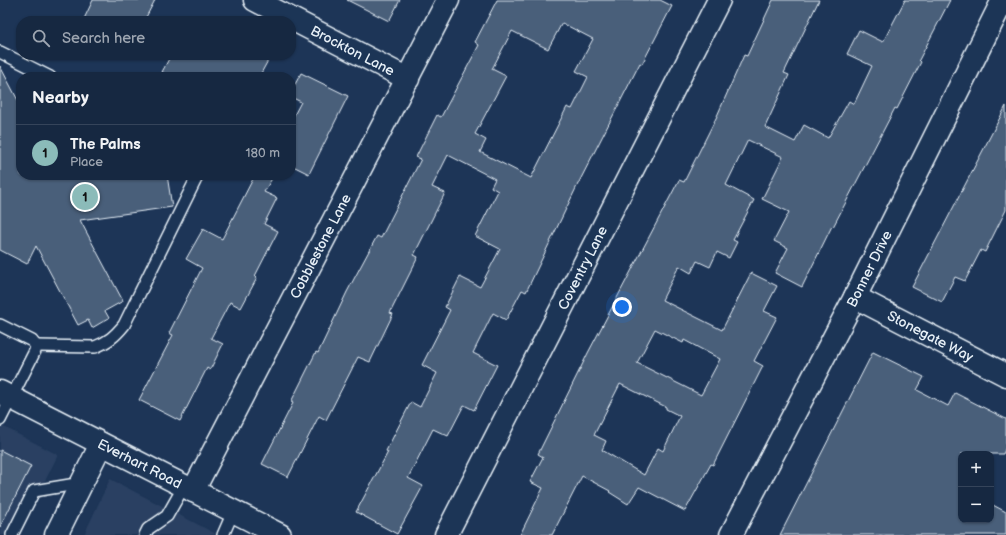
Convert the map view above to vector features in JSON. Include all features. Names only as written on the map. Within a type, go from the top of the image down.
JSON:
[{"type":"street","name":"Brockton Lane","points":[[255,0],[286,16]]},
{"type":"street","name":"Cobblestone Lane","points":[[188,489],[408,79],[448,0]]},
{"type":"street","name":"Coventry Lane","points":[[446,535],[719,0]]},
{"type":"street","name":"Bonner Drive","points":[[731,535],[855,296],[1003,0]]},
{"type":"street","name":"Brockton Lane","points":[[296,21],[408,79]]},
{"type":"street","name":"Stonegate Way","points":[[855,296],[1006,375]]},
{"type":"street","name":"Everhart Road","points":[[5,395],[278,535]]},
{"type":"street","points":[[56,535],[101,444]]},
{"type":"lane","points":[[0,52],[40,72]]},
{"type":"lane","points":[[36,346],[95,347],[103,344],[115,336],[124,325],[196,180]]},
{"type":"lane","points":[[0,324],[32,341],[36,346]]},
{"type":"lane","points":[[0,420],[5,395],[35,351],[36,346]]},
{"type":"lane","points":[[12,535],[34,491],[82,483]]},
{"type":"lane","points":[[145,535],[148,529],[167,516],[188,489]]},
{"type":"lane","points":[[223,535],[233,512]]},
{"type":"shaded area","points":[[0,425],[58,455],[18,535],[0,535]]},
{"type":"shaded area","points":[[110,479],[218,535],[84,535]]},
{"type":"building","points":[[93,0],[155,0],[147,16],[85,16]]},
{"type":"building","points":[[347,0],[400,0],[389,21]]},
{"type":"building","points":[[497,0],[660,0],[672,6],[642,64],[640,63],[577,186],[526,292],[522,290],[506,320],[493,313],[473,353],[497,365],[474,410],[464,405],[448,436],[433,429],[408,478],[423,486],[397,534],[356,512],[388,452],[386,451],[411,402],[420,407],[437,373],[422,365],[450,310],[445,307],[460,277],[480,287],[500,249],[475,236],[498,191],[491,187],[495,179],[448,155],[432,187],[445,193],[414,255],[418,257],[390,313],[393,314],[370,362],[358,357],[326,420],[319,416],[288,477],[262,464],[293,403],[291,402],[316,352],[318,353],[347,292],[377,236],[381,238],[421,159],[416,157],[437,115],[441,117],[479,45],[475,42]],"holes":[[[562,23],[593,39],[576,71],[588,77],[572,109],[567,107],[531,178],[480,152],[486,140],[475,134],[506,76],[492,69],[512,31],[548,49]]]},
{"type":"building","points":[[773,0],[819,0],[784,73],[789,75],[765,127],[795,142],[804,125],[828,138],[849,101],[854,104],[872,66],[847,54],[859,30],[883,42],[905,0],[950,0],[919,60],[921,62],[897,109],[895,108],[833,227],[832,226],[802,287],[775,273],[788,248],[774,241],[789,212],[762,199],[783,157],[748,140],[726,185],[754,200],[733,240],[737,242],[729,258],[717,252],[710,267],[697,261],[691,273],[679,266],[662,300],[722,330],[751,273],[777,286],[764,311],[777,317],[754,361],[763,366],[713,465],[711,464],[685,511],[639,487],[628,504],[609,492],[610,491],[582,476],[552,535],[520,535],[543,488],[530,482],[543,457],[538,454],[588,353],[679,180],[684,182],[717,116],[744,55],[747,56]],"holes":[[[655,329],[683,343],[684,340],[720,359],[701,395],[637,363]],[[620,384],[666,407],[666,409],[680,416],[663,451],[658,448],[644,475],[602,450],[606,441],[594,435]]]},
{"type":"building","points":[[168,60],[268,60],[262,72],[162,72]]},
{"type":"building","points":[[0,66],[16,96],[16,180],[168,180],[172,207],[80,220],[123,301],[105,311],[109,318],[92,328],[88,320],[78,325],[36,246],[27,264],[0,250]]},
{"type":"building","points":[[301,73],[348,96],[309,174],[296,168],[296,112],[301,102],[296,100],[296,82]]},
{"type":"building","points":[[1006,106],[1006,210],[985,252],[981,250],[965,281],[955,277],[942,302],[912,287]]},
{"type":"building","points":[[252,180],[271,180],[264,192],[277,198],[264,224],[278,231],[255,276],[257,278],[241,308],[230,302],[211,338],[223,344],[210,370],[207,368],[180,421],[139,400],[173,335],[169,333],[202,268],[186,259],[203,229],[222,239]]},
{"type":"building","points":[[873,352],[924,377],[917,390],[948,406],[955,393],[1006,419],[1006,447],[1003,454],[994,454],[994,451],[958,451],[958,523],[994,523],[994,506],[1006,512],[1006,535],[780,535]]},
{"type":"building","points":[[0,450],[31,466],[0,527]]},
{"type":"place","name":"The Palms","points":[[85,197]]}]
